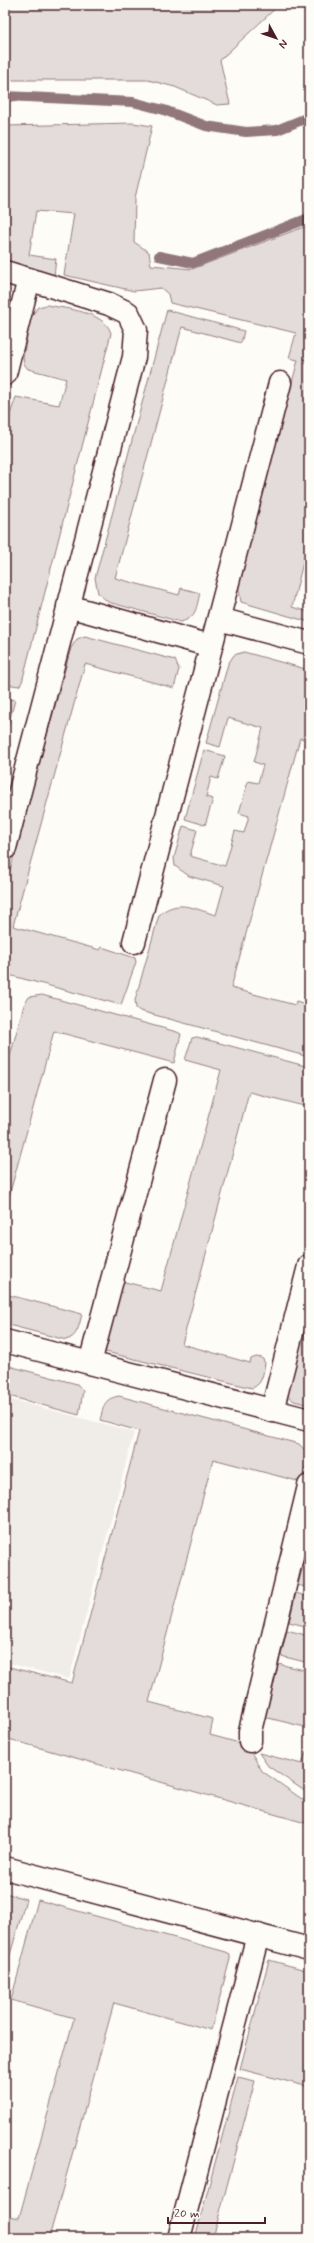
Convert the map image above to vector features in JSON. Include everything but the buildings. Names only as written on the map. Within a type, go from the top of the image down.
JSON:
[{"type":"street","points":[[5,272],[109,304],[128,313],[136,330],[134,357],[5,848]]},
{"type":"street","points":[[5,374],[30,279]]},
{"type":"street","points":[[134,942],[280,383]]},
{"type":"street","points":[[68,606],[212,646]]},
{"type":"street","points":[[219,619],[309,644]]},
{"type":"street","points":[[90,1363],[165,1080]]},
{"type":"street","points":[[272,1411],[309,1266]]},
{"type":"street","points":[[5,1341],[309,1420]]},
{"type":"street","points":[[250,1741],[250,1731],[309,1486]]},
{"type":"street","points":[[5,1868],[309,1949]]},
{"type":"street","points":[[179,2238],[258,1935]]},
{"type":"shaded area","points":[[5,5],[279,5],[220,60],[230,104],[217,105],[175,87],[148,80],[5,80]]},
{"type":"shaded area","points":[[133,123],[152,126],[135,198],[134,242],[149,252],[151,265],[192,269],[309,225],[309,538],[292,607],[309,612],[309,622],[241,602],[238,585],[298,360],[289,358],[296,333],[170,303],[168,294],[161,288],[134,291],[64,275],[74,214],[36,211],[29,255],[56,259],[54,276],[5,261],[5,126]]},
{"type":"shaded area","points":[[47,305],[84,312],[101,320],[111,333],[22,682],[19,686],[5,684],[5,429],[16,397],[59,405],[66,379],[28,369],[24,364],[23,357],[31,317],[38,307]]},
{"type":"shaded area","points":[[167,310],[244,331],[241,343],[182,327],[115,578],[179,595],[181,588],[200,593],[193,615],[181,622],[108,602],[98,593],[95,578]]},
{"type":"shaded area","points":[[85,636],[175,660],[179,669],[174,688],[85,664],[13,926],[100,950],[102,947],[135,958],[136,962],[121,1005],[5,974],[5,888],[71,648],[77,639]]},
{"type":"shaded area","points":[[244,652],[309,670],[309,740],[300,738],[231,988],[295,1005],[296,1001],[309,1005],[309,1057],[140,1011],[136,1008],[135,1000],[159,915],[173,907],[186,906],[216,915],[224,886],[189,876],[175,866],[174,858],[183,826],[197,830],[190,856],[225,866],[235,831],[244,833],[249,816],[239,813],[248,781],[258,783],[263,765],[254,762],[263,728],[228,718],[220,747],[206,743],[228,664],[234,655]]},
{"type":"shaded area","points":[[5,698],[15,700],[6,733],[5,732]]},
{"type":"shaded area","points":[[204,750],[225,756],[218,779],[211,777],[206,797],[213,799],[205,825],[185,819]]},
{"type":"shaded area","points":[[42,995],[181,1034],[174,1063],[54,1031],[5,1211],[5,1074],[24,1005],[29,997]]},
{"type":"shaded area","points":[[197,1037],[309,1067],[309,1107],[249,1092],[182,1344],[250,1363],[251,1359],[256,1357],[262,1358],[265,1363],[262,1378],[256,1386],[252,1388],[102,1351],[121,1281],[161,1291],[221,1070],[185,1060],[192,1038]]},
{"type":"shaded area","points":[[5,1294],[82,1314],[76,1333],[66,1340],[5,1324]]},
{"type":"shaded area","points":[[302,1330],[309,1332],[309,1405],[294,1401],[288,1396],[288,1383]]},
{"type":"shaded area","points":[[5,1365],[77,1384],[83,1391],[79,1415],[5,1395]]},
{"type":"shaded area","points":[[119,1396],[299,1444],[305,1450],[306,1463],[301,1482],[213,1459],[149,1702],[213,1719],[210,1735],[247,1745],[262,1771],[309,1804],[309,1824],[5,1738],[5,1666],[72,1683],[139,1431],[100,1420],[107,1401]]},
{"type":"shaded area","points":[[5,1398],[134,1432],[69,1679],[5,1662]]},
{"type":"shaded area","points":[[304,1562],[309,1563],[309,1588],[298,1585]]},
{"type":"shaded area","points":[[296,1593],[309,1597],[309,1627],[289,1622]]},
{"type":"shaded area","points":[[287,1630],[309,1636],[309,1663],[281,1656]]},
{"type":"shaded area","points":[[278,1664],[309,1671],[309,1728],[264,1717]]},
{"type":"shaded area","points":[[307,1750],[309,1751],[309,1794],[268,1766],[259,1753],[302,1764]]},
{"type":"shaded area","points":[[5,1893],[26,1899],[10,1955],[5,1954]]},
{"type":"shaded area","points":[[38,1900],[226,1952],[230,1954],[230,1959],[211,2030],[114,2003],[49,2238],[5,2238],[5,2215],[19,2218],[74,2018],[11,2000]]},
{"type":"shaded area","points":[[269,1960],[309,1971],[309,2087],[240,2069]]},
{"type":"shaded area","points":[[238,2077],[255,2081],[213,2238],[195,2238]]},
{"type":"waterway","points":[[5,96],[133,102],[164,110],[206,126],[246,132],[277,130],[309,117]]},
{"type":"waterway","points":[[159,256],[193,263],[309,218]]}]
